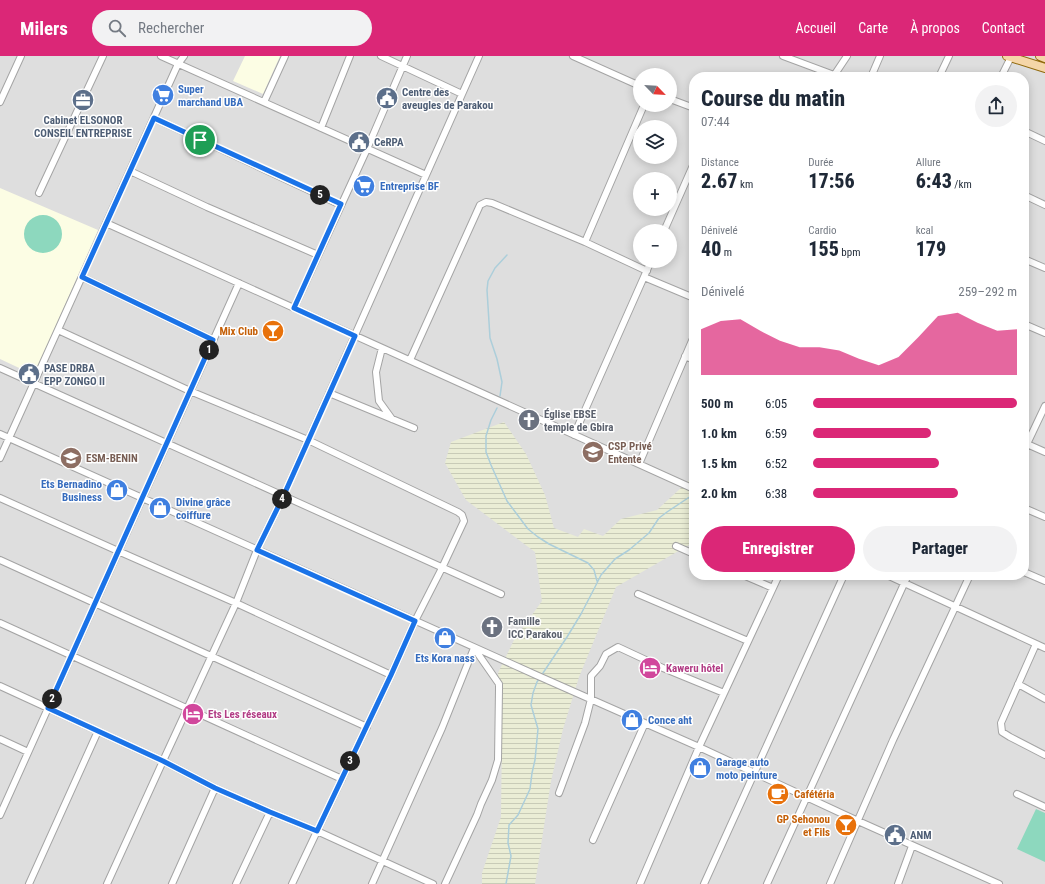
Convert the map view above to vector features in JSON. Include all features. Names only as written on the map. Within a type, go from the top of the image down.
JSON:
[{"type":"main road","points":[[1009,56],[1045,68]]},
{"type":"main road","points":[[1040,56],[1045,58]]},
{"type":"street","points":[[0,102],[20,56]]},
{"type":"street","points":[[39,193],[103,56]]},
{"type":"street","points":[[161,56],[426,175]]},
{"type":"street","points":[[0,458],[178,64],[184,56]]},
{"type":"street","points":[[264,102],[285,56]]},
{"type":"street","points":[[321,128],[350,56]]},
{"type":"street","points":[[381,56],[462,94]]},
{"type":"street","points":[[294,308],[407,56]]},
{"type":"street","points":[[107,884],[236,603],[257,550],[283,497],[330,393],[479,56]]},
{"type":"street","points":[[573,56],[633,83]]},
{"type":"street","points":[[783,56],[823,72]]},
{"type":"street","points":[[836,72],[847,56]]},
{"type":"street","points":[[873,72],[880,56]]},
{"type":"street","points":[[941,72],[948,56]]},
{"type":"street","points":[[1004,72],[1009,56]]},
{"type":"street","points":[[677,102],[689,106]]},
{"type":"street","points":[[585,242],[641,112]]},
{"type":"street","points":[[154,118],[341,204]]},
{"type":"street","points":[[1029,133],[1045,141]]},
{"type":"street","points":[[130,171],[318,256]]},
{"type":"street","points":[[667,224],[689,175]]},
{"type":"street","points":[[1029,197],[1045,205]]},
{"type":"street","points":[[410,360],[480,205],[486,202],[492,203],[585,242],[689,296]]},
{"type":"street","points":[[106,223],[689,487]]},
{"type":"street","points":[[1029,261],[1045,268]]},
{"type":"street","points":[[574,435],[648,268]]},
{"type":"street","points":[[82,277],[213,340]]},
{"type":"street","points":[[0,815],[239,283]]},
{"type":"street","points":[[1029,326],[1045,333]]},
{"type":"street","points":[[58,330],[190,391],[308,440],[462,515],[464,521],[415,621],[292,884]]},
{"type":"street","points":[[639,464],[689,347]]},
{"type":"street","points":[[382,348],[376,372],[379,401],[392,419]]},
{"type":"street","points":[[685,356],[689,358]]},
{"type":"street","points":[[0,368],[283,497],[501,594]]},
{"type":"street","points":[[330,393],[414,428]]},
{"type":"street","points":[[1029,436],[1045,406]]},
{"type":"street","points":[[0,434],[474,648],[699,747],[912,846],[998,884]]},
{"type":"street","points":[[1029,445],[1045,452]]},
{"type":"street","points":[[0,498],[236,603],[391,675]]},
{"type":"street","points":[[1029,510],[1045,518]]},
{"type":"street","points":[[676,546],[689,552]]},
{"type":"street","points":[[0,560],[366,727]]},
{"type":"street","points":[[1029,574],[1045,581]]},
{"type":"street","points":[[755,580],[773,588]]},
{"type":"street","points":[[640,884],[699,747],[777,580]]},
{"type":"street","points":[[704,884],[842,580]]},
{"type":"street","points":[[898,580],[1045,648]]},
{"type":"street","points":[[767,884],[906,580]]},
{"type":"street","points":[[830,884],[893,740],[968,580]]},
{"type":"street","points":[[638,594],[748,641]]},
{"type":"street","points":[[0,623],[342,778]]},
{"type":"street","points":[[1036,644],[1001,723],[1002,732],[1045,755]]},
{"type":"street","points":[[559,792],[585,724],[591,700],[591,676],[600,666],[606,654],[618,647],[663,668],[724,693]]},
{"type":"street","points":[[372,884],[442,728],[474,648]]},
{"type":"street","points":[[445,884],[492,780],[498,760],[499,684],[474,648]]},
{"type":"street","points":[[1018,684],[1045,699]]},
{"type":"street","points":[[0,686],[163,761],[215,788],[317,831],[433,884]]},
{"type":"street","points":[[593,840],[645,723]]},
{"type":"street","points":[[29,884],[98,731]]},
{"type":"street","points":[[0,739],[28,752]]},
{"type":"street","points":[[172,884],[215,788]]},
{"type":"street","points":[[1016,794],[1045,807]]},
{"type":"street","points":[[236,884],[270,812]]},
{"type":"street","points":[[898,884],[912,846]]},
{"type":"shaded area","points":[[0,56],[1045,56],[1045,884],[0,884]]},
{"type":"shaded area","points":[[245,56],[280,56],[263,94],[233,81]]},
{"type":"shaded area","points":[[0,188],[98,230],[34,375],[0,359]]},
{"type":"shaded area","points":[[504,422],[526,454],[545,495],[554,528],[578,537],[584,529],[603,536],[621,519],[657,510],[689,481],[689,545],[616,587],[579,677],[563,729],[551,781],[535,884],[482,884],[482,873],[501,817],[502,735],[498,673],[514,640],[542,601],[535,552],[466,500],[445,463],[451,442]]},
{"type":"green space","points":[[43,215],[56,221],[62,234],[56,247],[43,253],[30,247],[24,234],[30,221]]},
{"type":"green space","points":[[1036,809],[1045,813],[1045,862],[1017,849]]},
{"type":"waterway","points":[[500,396],[502,382],[497,359],[490,338],[487,290],[488,281],[495,268],[507,255]]},
{"type":"waterway","points":[[497,408],[486,436],[486,452],[507,501],[528,529],[538,537],[588,563],[594,570],[597,581]]},
{"type":"waterway","points":[[541,676],[581,614],[601,575],[615,559],[629,550],[649,533],[659,518],[689,497]]},
{"type":"waterway","points":[[506,884],[511,856],[508,843],[509,825],[518,815],[530,789],[535,760],[538,729],[531,705],[533,693],[539,679]]},
{"type":"place","name":"Super marchand UBA","points":[[163,95]]},
{"type":"place","name":"Centre des aveugles de Parakou","points":[[387,98]]},
{"type":"place","name":"Cabinet ELSONOR CONSEIL ENTREPRISE","points":[[83,100]]},
{"type":"place","name":"CeRPA","points":[[359,142]]},
{"type":"place","name":"Entreprise BF","points":[[364,186]]},
{"type":"place","name":"Mix Club","points":[[273,331]]},
{"type":"place","name":"PASE DRBA EPP ZONGO II","points":[[29,374]]},
{"type":"place","name":"Église EBSE temple de Gbira","points":[[529,420]]},
{"type":"place","name":"CSP Privé Entente","points":[[593,452]]},
{"type":"place","name":"ESM-BENIN","points":[[71,458]]},
{"type":"place","name":"Ets Bernadino Business","points":[[117,490]]},
{"type":"place","name":"Divine grâce coiffure","points":[[160,508]]},
{"type":"place","name":"Famille ICC Parakou","points":[[492,627]]},
{"type":"place","name":"Ets Kora nass","points":[[445,638]]},
{"type":"place","name":"Kaweru hôtel","points":[[650,668]]},
{"type":"place","name":"Ets Les réseaux","points":[[193,714]]},
{"type":"place","name":"Conce aht","points":[[632,720]]},
{"type":"place","name":"Garage auto moto peinture","points":[[700,768]]},
{"type":"place","name":"Cafétéria","points":[[778,794]]},
{"type":"place","name":"GP Sehonou et Fils","points":[[846,825]]},
{"type":"place","name":"ANM","points":[[895,835]]},
{"type":"route","points":[[154,118],[200,140],[341,204],[294,308],[355,336],[283,497],[257,550],[415,621],[317,831],[215,788],[163,761],[48,708],[213,340],[82,277],[154,118]]}]
